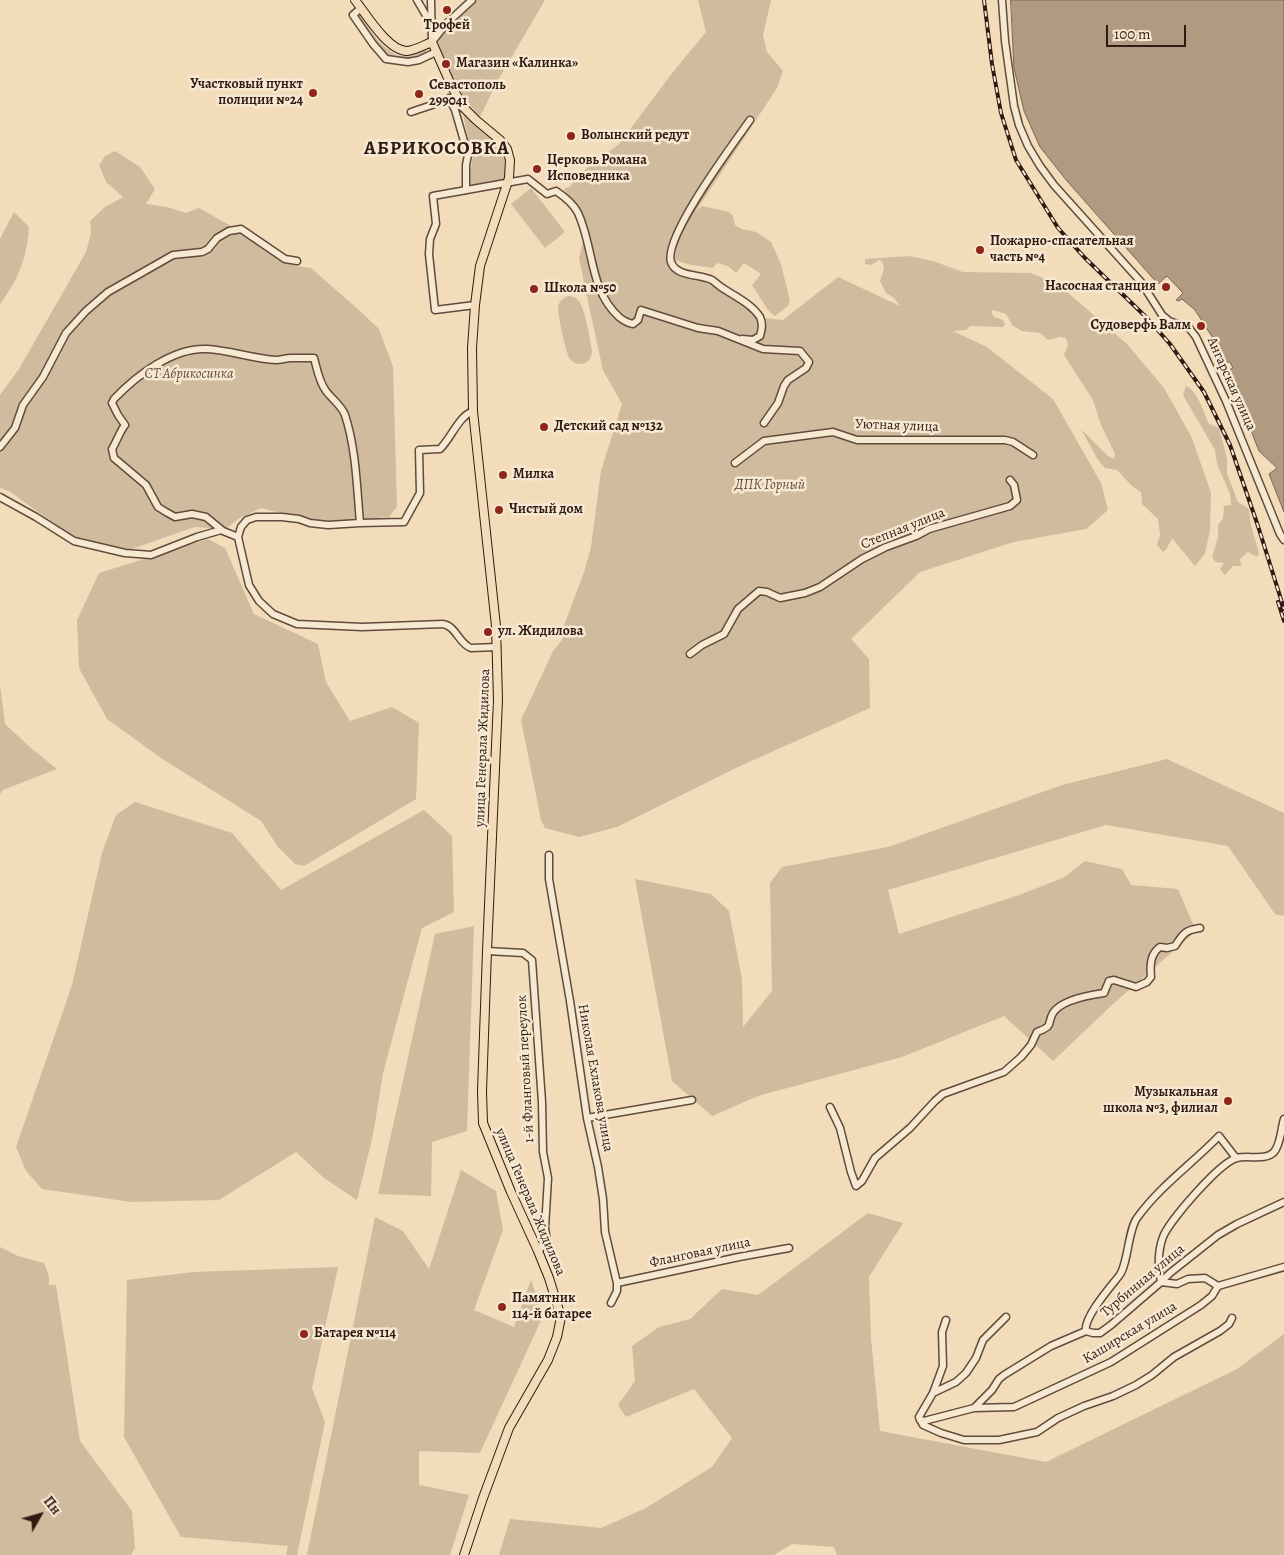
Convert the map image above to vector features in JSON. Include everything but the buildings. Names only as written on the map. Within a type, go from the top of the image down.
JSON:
[{"type":"main road","points":[[355,0],[390,44],[398,49],[406,51],[432,42]]},
{"type":"main road","name":"улица Генерала Жидилова","points":[[432,42],[453,98],[500,140],[507,149],[510,160],[507,183],[482,260],[475,305],[472,348],[473,411],[498,647],[498,700],[482,1091],[484,1123],[511,1192],[552,1286],[561,1317],[557,1337],[548,1360],[509,1428],[464,1555]]},
{"type":"street","points":[[417,0],[427,17],[431,20]]},
{"type":"street","points":[[431,0],[432,42]]},
{"type":"street","points":[[432,42],[446,24],[472,0]]},
{"type":"street","name":"Ангарская улица","points":[[1002,0],[1005,40],[1014,106],[1018,125],[1028,146],[1054,185],[1141,282],[1162,315],[1169,321],[1189,328],[1196,337],[1226,401],[1284,540]]},
{"type":"street","points":[[361,8],[353,15],[373,44],[386,58],[408,62],[419,60],[436,52]]},
{"type":"street","points":[[411,112],[453,98],[468,155],[466,190]]},
{"type":"street","points":[[738,339],[753,340],[760,336],[763,326],[760,317],[746,304],[712,280],[682,272],[675,268],[671,262],[671,256],[675,238],[691,208],[750,120]]},
{"type":"street","points":[[475,305],[436,310],[429,254],[430,239],[436,224],[433,196],[528,179],[547,194],[556,191],[571,202],[578,213],[583,227],[594,273],[603,296],[615,313],[627,323],[632,324],[638,320],[641,310],[698,328],[718,331],[763,349],[800,351],[809,362],[806,368],[792,377],[784,386],[778,403],[764,423]]},
{"type":"street","points":[[0,447],[15,428],[23,405],[43,377],[66,333],[86,310],[108,292],[173,256],[202,252],[217,238],[229,231],[241,229],[285,259],[298,261]]},
{"type":"street","points":[[238,538],[221,530],[206,518],[192,514],[176,517],[158,507],[146,485],[124,468],[114,458],[113,454],[112,449],[125,425],[112,404],[114,399],[147,370],[164,360],[195,349],[207,349],[276,360],[314,358],[324,390],[344,413],[358,482],[360,523]]},
{"type":"street","points":[[473,411],[466,414],[440,449],[419,450],[420,493],[404,522],[328,525],[282,517],[256,517],[247,520],[241,527],[238,538],[249,585],[259,601],[273,614],[297,624],[362,627],[443,624],[450,626],[468,647],[498,647]]},
{"type":"street","name":"Уютная улица","points":[[735,463],[764,441],[833,432],[857,440],[1005,440],[1013,442],[1033,455]]},
{"type":"street","name":"Степная улица","points":[[690,654],[724,634],[738,609],[760,591],[780,598],[805,594],[820,587],[862,559],[886,547],[929,529],[1010,506],[1018,500],[1014,485],[1010,480]]},
{"type":"street","points":[[0,497],[74,541],[125,553],[151,555],[221,530]]},
{"type":"street","name":"Николая Ехлакова улица","points":[[549,855],[549,879],[587,1118],[598,1167],[603,1199],[605,1232],[617,1283],[617,1291],[611,1303]]},
{"type":"street","points":[[830,1107],[840,1128],[856,1186],[862,1181],[875,1158],[910,1128],[943,1094],[1004,1072],[1031,1045],[1037,1032],[1050,1025],[1054,1012],[1067,1003],[1083,996],[1104,993],[1109,981],[1114,980],[1136,988],[1147,982],[1150,977],[1150,965],[1155,950],[1160,947],[1175,946],[1183,934],[1190,929],[1200,928]]},
{"type":"street","name":"1-й Фланговый переулок","points":[[487,951],[523,953],[532,960],[542,1102],[543,1152],[548,1178],[544,1228],[547,1242],[538,1251]]},
{"type":"street","points":[[587,1118],[692,1100]]},
{"type":"street","points":[[1284,1119],[1274,1152],[1268,1156],[1236,1158],[1214,1174],[1168,1226],[1162,1238],[1158,1268],[1161,1282],[1177,1284],[1188,1279],[1205,1278],[1218,1286],[1284,1267]]},
{"type":"street","points":[[1086,1330],[1086,1323],[1093,1311],[1107,1290],[1121,1275],[1136,1219],[1146,1207],[1180,1171],[1199,1157],[1219,1136],[1236,1158]]},
{"type":"street","name":"Турбинная улица","points":[[974,1408],[1004,1375],[1051,1346],[1086,1330],[1093,1333],[1105,1329],[1218,1235],[1284,1202]]},
{"type":"street","name":"Фланговая улица","points":[[617,1283],[789,1248]]},
{"type":"street","name":"Каширская улица","points":[[922,1421],[974,1408],[1014,1407],[1111,1362],[1201,1305],[1212,1296],[1218,1286]]},
{"type":"street","points":[[933,1393],[956,1382],[966,1373],[976,1358],[983,1340],[1006,1317]]},
{"type":"street","points":[[946,1320],[942,1332],[943,1366],[933,1393],[920,1414],[923,1425],[964,1440],[999,1440],[1037,1432],[1058,1418],[1084,1406],[1114,1396],[1152,1375],[1174,1358],[1220,1331],[1229,1324],[1232,1318]]},
{"type":"green space","points":[[477,0],[545,0],[497,82],[480,117],[463,97],[438,45],[441,33]]},
{"type":"green space","name":"ДПК Горный","points":[[698,0],[771,0],[763,35],[767,52],[783,71],[777,88],[696,211],[702,206],[729,212],[733,216],[735,225],[742,229],[756,232],[771,242],[781,264],[790,301],[788,306],[775,316],[768,310],[752,285],[761,274],[744,263],[736,273],[728,266],[717,263],[713,268],[694,265],[675,260],[676,250],[673,261],[675,266],[682,271],[713,279],[763,318],[783,320],[838,277],[900,306],[894,298],[886,293],[880,281],[884,269],[883,263],[880,260],[870,265],[865,264],[865,259],[909,256],[933,261],[963,272],[1031,273],[1059,285],[1127,344],[1164,388],[1192,438],[1211,493],[1210,530],[1205,554],[1195,566],[1172,538],[1163,552],[1157,545],[1160,535],[1158,519],[1142,504],[1141,492],[1132,486],[1117,470],[1105,468],[1098,460],[1081,429],[1108,456],[1114,459],[1115,454],[1101,425],[1093,400],[1064,355],[1068,345],[1066,338],[1060,337],[1048,340],[1040,333],[1022,331],[1013,326],[1006,314],[993,310],[991,312],[994,317],[1003,320],[1005,325],[1002,327],[970,326],[966,330],[953,331],[987,347],[1053,399],[1101,483],[1108,510],[1086,529],[1014,542],[920,572],[851,639],[869,659],[870,708],[738,767],[617,827],[579,837],[545,828],[541,820],[521,720],[553,651],[562,640],[564,626],[584,572],[591,547],[601,471],[622,404],[603,370],[590,311],[579,258],[586,231],[578,209],[564,189],[571,186],[578,175],[619,144],[673,72],[706,32]]},
{"type":"green space","points":[[357,15],[362,16],[378,40],[390,51],[401,56],[427,49],[425,55],[400,60],[386,56]]},
{"type":"green space","points":[[465,112],[506,150],[507,175],[502,182],[471,188],[470,175],[473,156],[466,130],[463,113]]},
{"type":"green space","name":"СТ Абрикосинка","points":[[115,151],[140,167],[155,189],[146,204],[167,207],[186,213],[199,208],[269,247],[295,266],[311,268],[379,329],[393,367],[397,507],[389,517],[317,523],[261,508],[238,519],[226,529],[195,527],[126,551],[70,535],[9,491],[0,488],[0,395],[19,369],[86,252],[91,233],[90,221],[105,207],[123,197],[106,182],[99,165],[105,156]]},
{"type":"green space","points":[[531,188],[565,232],[545,248],[511,204]]},
{"type":"green space","points":[[14,212],[29,227],[28,238],[21,268],[0,304],[0,239]]},
{"type":"green space","points":[[568,296],[578,300],[581,304],[587,324],[592,352],[589,360],[583,364],[575,363],[570,359],[562,335],[558,309],[561,301]]},
{"type":"green space","points":[[1186,386],[1194,392],[1209,424],[1219,428],[1227,458],[1227,473],[1238,502],[1249,509],[1251,526],[1259,554],[1257,557],[1248,552],[1240,559],[1241,566],[1233,566],[1225,575],[1220,569],[1224,563],[1216,562],[1212,558],[1218,537],[1218,525],[1223,519],[1224,506],[1231,505],[1230,494],[1217,464],[1215,450],[1183,395]]},
{"type":"green space","points":[[208,539],[225,548],[254,614],[318,644],[326,682],[350,721],[392,707],[419,723],[416,799],[304,866],[295,864],[278,847],[261,821],[161,758],[107,719],[79,668],[77,620],[99,573]]},
{"type":"green space","points":[[0,684],[5,724],[57,769],[3,790],[0,794]]},
{"type":"green space","points":[[1167,759],[1284,813],[1284,916],[1275,914],[1228,846],[1106,825],[888,890],[899,934],[1019,895],[1063,878],[1085,861],[1122,869],[1131,885],[1178,889],[1196,931],[1112,1005],[1053,1061],[1004,1016],[902,1057],[758,1096],[712,1116],[672,1081],[635,879],[711,894],[729,911],[742,979],[743,1027],[772,991],[770,883],[782,867],[888,847],[1062,785]]},
{"type":"green space","points":[[135,802],[232,833],[281,890],[424,810],[452,836],[454,912],[422,928],[383,1073],[373,1135],[357,1200],[324,1178],[296,1152],[219,1200],[131,1202],[42,1189],[26,1171],[16,1147],[72,985],[102,853],[116,815]]},
{"type":"green space","points":[[474,926],[467,1131],[432,1142],[431,1196],[378,1194],[435,934]]},
{"type":"green space","points":[[461,1170],[496,1191],[503,1230],[474,1310],[514,1327],[531,1280],[543,1316],[480,1453],[419,1451],[419,1485],[469,1495],[450,1555],[307,1555],[375,1217],[403,1231],[429,1269]]},
{"type":"green space","points":[[868,1213],[903,1223],[869,1277],[871,1338],[880,1431],[1046,1462],[1237,1369],[1284,1334],[1284,1555],[837,1555],[834,1547],[792,1544],[774,1555],[499,1555],[510,1519],[601,1528],[646,1508],[712,1467],[732,1438],[694,1389],[626,1417],[618,1405],[635,1381],[632,1346],[659,1327],[690,1319],[722,1289],[758,1295]]},
{"type":"green space","points":[[0,1247],[18,1256],[44,1263],[49,1276],[49,1285],[56,1285],[80,1441],[132,1511],[135,1548],[131,1555],[0,1555]]},
{"type":"green space","points":[[338,1267],[312,1388],[325,1422],[297,1555],[286,1555],[288,1546],[181,1537],[124,1437],[127,1280],[193,1272]]},
{"type":"shaded area","points":[[1011,0],[1284,0],[1284,512],[1269,474],[1277,468],[1259,451],[1241,405],[1243,400],[1238,387],[1232,384],[1227,371],[1233,368],[1230,362],[1222,363],[1216,350],[1218,346],[1195,310],[1182,299],[1176,300],[1183,293],[1167,276],[1158,284],[1067,181],[1040,147],[1024,111],[1014,68]]},
{"type":"railway","points":[[984,0],[992,64],[1001,113],[1016,160],[1058,228],[1085,258],[1147,318],[1170,344],[1204,392],[1230,445],[1284,609]]},
{"type":"railway","points":[[1278,602],[1284,621]]},
{"type":"place","name":"Трофей","points":[[447,10]]},
{"type":"place","name":"Магазин «Калинка»","points":[[446,64]]},
{"type":"place","name":"Участковый пункт полиции №24","points":[[313,93]]},
{"type":"place","name":"Севастополь 299041","points":[[419,94]]},
{"type":"place","name":"Волынский редут","points":[[571,136]]},
{"type":"place","name":"Церковь Романа Исповедника","points":[[537,169]]},
{"type":"place","name":"Пожарно-спасательная часть №4","points":[[980,250]]},
{"type":"place","name":"Насосная станция","points":[[1166,287]]},
{"type":"place","name":"Школа №50","points":[[534,289]]},
{"type":"place","name":"Судоверфь Валм","points":[[1201,326]]},
{"type":"place","name":"Детский сад №132","points":[[544,427]]},
{"type":"place","name":"Милка","points":[[503,475]]},
{"type":"place","name":"Чистый дом","points":[[499,510]]},
{"type":"place","name":"ул. Жидилова","points":[[488,632]]},
{"type":"place","name":"Музыкальная школа №3, филиал","points":[[1228,1101]]},
{"type":"place","name":"Памятник 114-й батарее","points":[[502,1307]]},
{"type":"place","name":"Батарея №114","points":[[304,1334]]},
{"type":"district","name":"АБРИКОСОВКА","points":[[437,149]]}]
